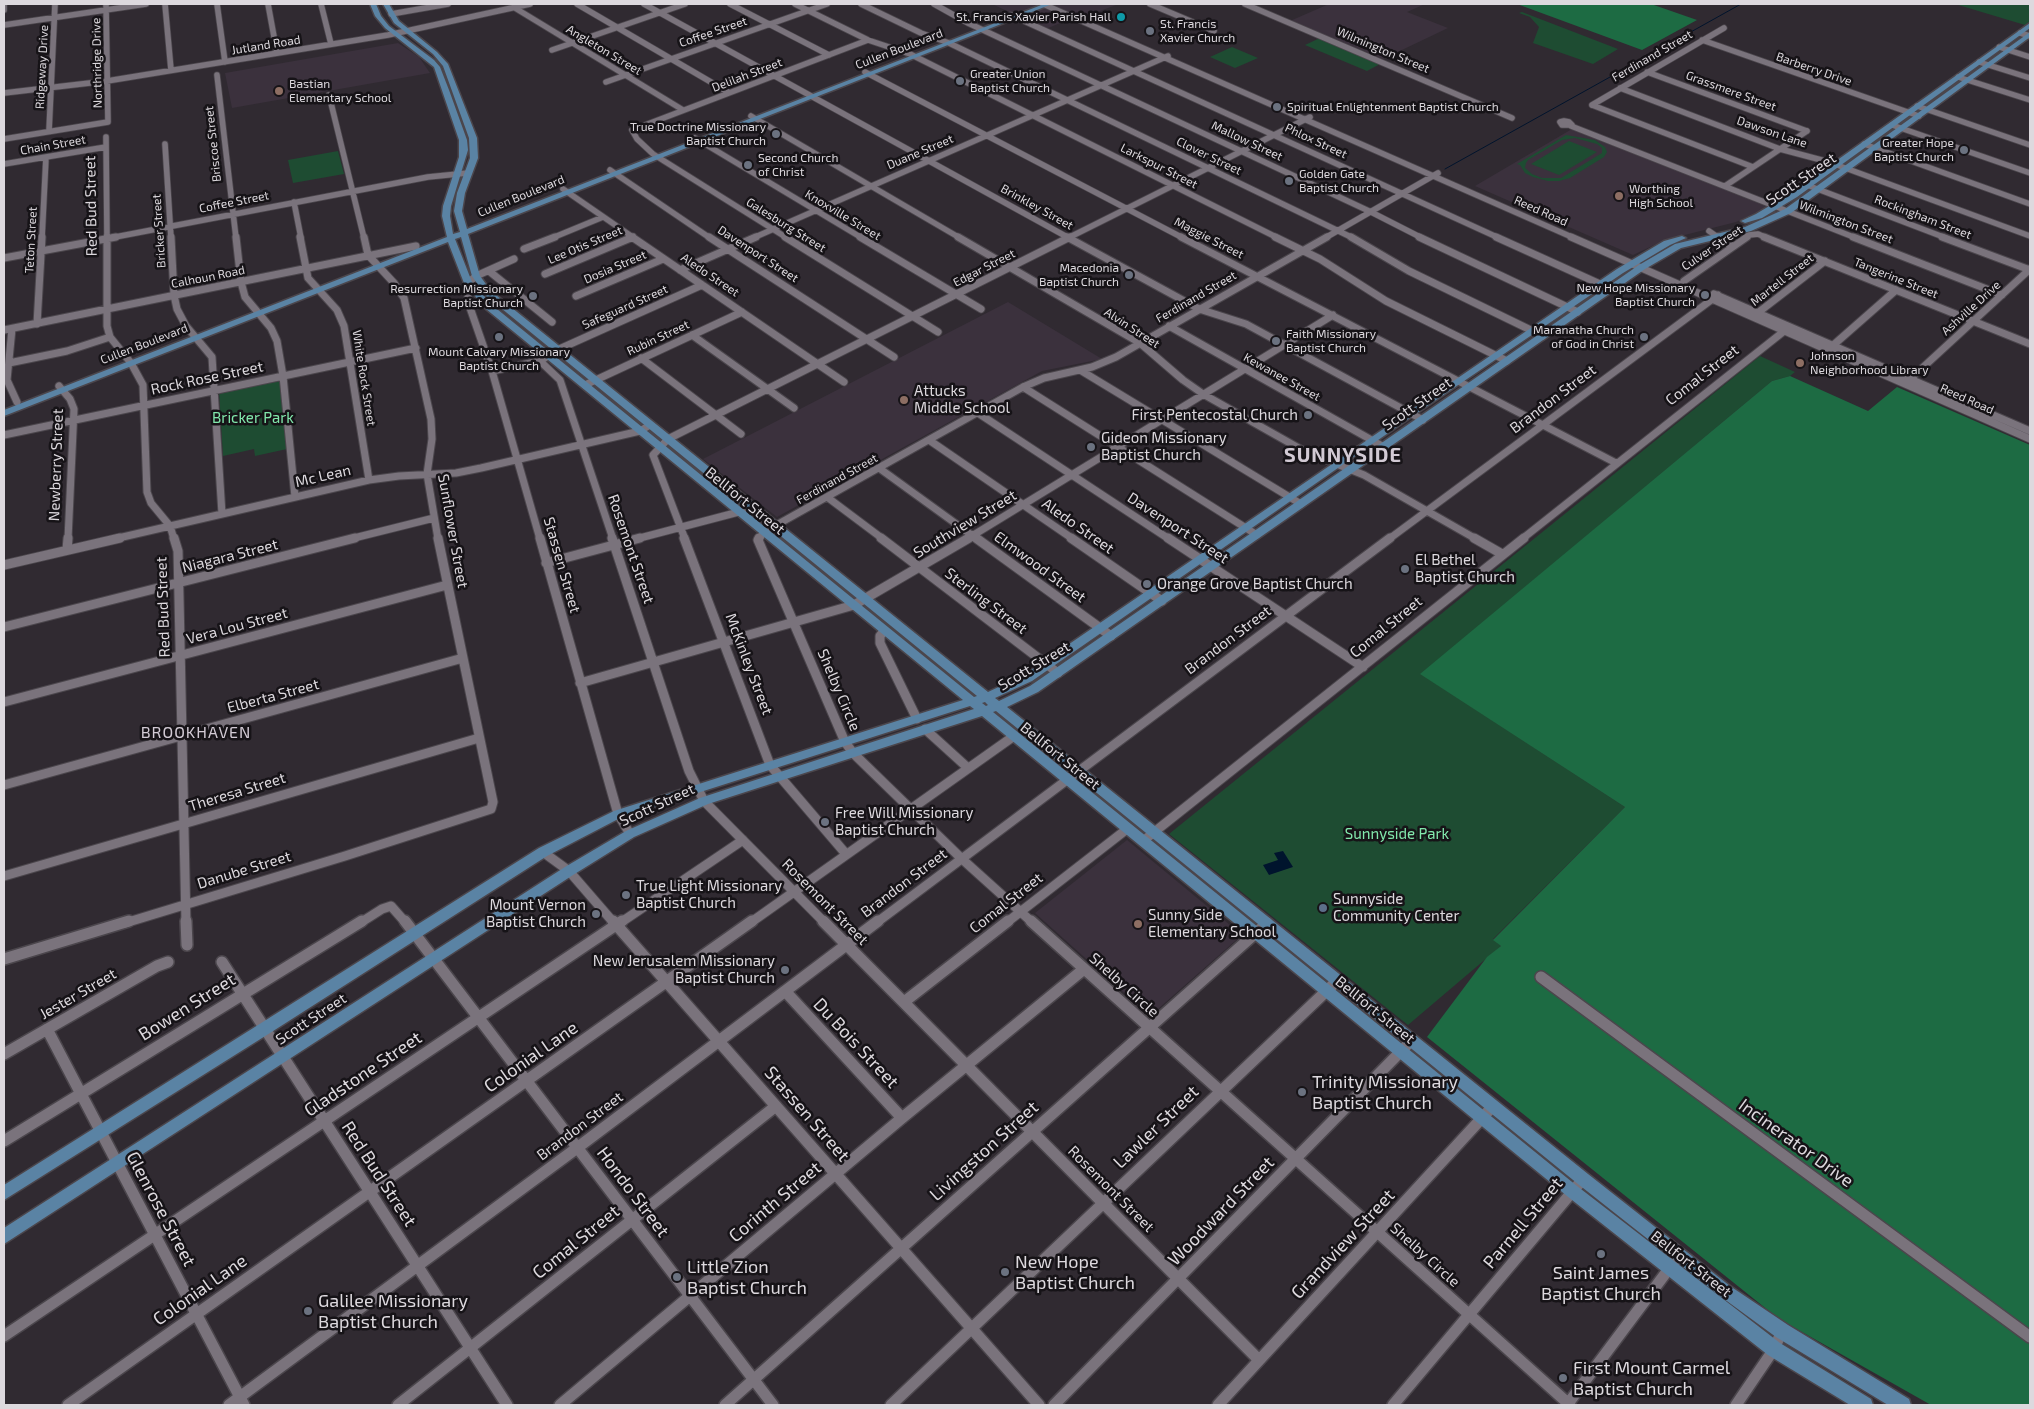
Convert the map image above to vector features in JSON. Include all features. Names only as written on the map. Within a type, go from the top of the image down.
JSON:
[{"type":"main road","name":"Bellfort Street","points":[[373,4],[381,21],[394,33],[419,50],[437,67],[455,114],[463,140],[463,157],[450,193],[446,216],[450,235],[468,283],[478,296],[544,358],[585,385],[1127,829],[1669,1268],[1774,1349],[1865,1405]]},
{"type":"main road","name":"Bellfort Street","points":[[386,4],[391,14],[406,31],[428,47],[446,65],[474,138],[474,158],[461,193],[458,211],[476,276],[488,293],[520,321],[1583,1179],[1725,1291],[1782,1332],[1903,1405]]},
{"type":"main road","name":"Cullen Boulevard","points":[[373,261],[450,235],[1046,4]]},
{"type":"main road","points":[[381,21],[396,30],[406,31]]},
{"type":"main road","name":"Scott Street","points":[[4,1193],[543,852],[618,814],[845,742],[983,711],[1034,689],[1611,289],[1639,264],[1667,243],[1739,224],[1777,206],[2030,25]]},
{"type":"main road","points":[[394,33],[418,40]]},
{"type":"main road","name":"Scott Street","points":[[4,1237],[568,871],[630,834],[704,801],[853,753],[1016,685],[1601,284],[1678,246],[1748,229],[1788,211],[2030,35]]},
{"type":"main road","points":[[419,50],[428,47]]},
{"type":"main road","points":[[437,67],[446,65]]},
{"type":"main road","points":[[446,90],[456,88]]},
{"type":"main road","points":[[1937,92],[1948,95]]},
{"type":"main road","points":[[455,114],[464,112]]},
{"type":"main road","points":[[463,140],[474,138]]},
{"type":"main road","points":[[450,193],[461,193]]},
{"type":"main road","name":"Cullen Boulevard","points":[[4,408],[61,388],[317,288],[373,261],[450,235]]},
{"type":"main road","points":[[511,325],[520,321]]},
{"type":"main road","name":"Cullen Boulevard","points":[[4,413],[19,404]]},
{"type":"main road","points":[[697,476],[708,471]]},
{"type":"main road","points":[[808,568],[819,561]]},
{"type":"main road","points":[[901,644],[913,637]]},
{"type":"street","points":[[4,4],[4,10]]},
{"type":"street","name":"Ridgeway Drive","points":[[49,131],[55,4]]},
{"type":"street","points":[[4,25],[55,18],[106,7],[146,4]]},
{"type":"street","points":[[165,4],[171,70]]},
{"type":"street","points":[[217,4],[225,62]]},
{"type":"street","points":[[268,4],[278,53]]},
{"type":"street","points":[[321,4],[331,44]]},
{"type":"street","points":[[391,14],[448,4]]},
{"type":"street","name":"Jutland Road","points":[[4,93],[106,81],[225,62],[406,31],[530,4]]},
{"type":"street","points":[[577,4],[728,92]]},
{"type":"street","name":"Brinkley Street","points":[[644,4],[811,94],[1199,309],[1246,324],[1423,420]]},
{"type":"street","points":[[552,50],[685,4]]},
{"type":"street","points":[[730,4],[829,54]]},
{"type":"street","name":"Larkspur Street","points":[[795,4],[868,40],[912,55],[1173,185],[1320,259],[1386,301],[1507,361]]},
{"type":"street","name":"Coffee Street","points":[[606,82],[827,4]]},
{"type":"street","name":"Clover Street","points":[[862,4],[921,33],[947,42],[1337,230],[1409,271],[1543,336]]},
{"type":"street","name":"Mallow Street","points":[[934,4],[980,28],[1371,212],[1578,312]]},
{"type":"street","name":"Reed Road","points":[[1046,4],[1971,409],[2030,438]]},
{"type":"street","points":[[1150,4],[1214,31]]},
{"type":"street","name":"Wilmington Street","points":[[1245,4],[1512,118]]},
{"type":"street","name":"Northridge Drive","points":[[49,131],[108,122],[106,7]]},
{"type":"street","name":"Angleton Street","points":[[515,8],[683,110]]},
{"type":"street","name":"Phlox Street","points":[[1013,16],[1611,289]]},
{"type":"street","name":"Ferdinand Street","points":[[1724,28],[1592,105],[1753,167]]},
{"type":"street","points":[[2020,33],[2030,35]]},
{"type":"street","name":"Delilah Street","points":[[634,128],[868,40]]},
{"type":"street","name":"Barberry Drive","points":[[1702,40],[1919,116]]},
{"type":"street","points":[[2000,47],[2030,57]]},
{"type":"street","name":"Duane Street","points":[[680,270],[1167,56]]},
{"type":"street","points":[[1979,62],[2030,78]]},
{"type":"street","name":"Grassmere Street","points":[[1647,72],[1807,130],[1780,149]]},
{"type":"street","name":"Maggie Street","points":[[867,73],[1616,463]]},
{"type":"street","name":"Briscoe Street","points":[[217,75],[241,282],[245,297],[271,328],[277,341],[283,376],[295,497]]},
{"type":"street","points":[[1958,77],[2030,100]]},
{"type":"street","name":"Dawson Lane","points":[[1620,88],[1780,149],[1836,164],[2030,236]]},
{"type":"street","points":[[329,95],[373,261]]},
{"type":"street","points":[[1917,106],[2030,144]]},
{"type":"street","name":"Alvin Street","points":[[753,117],[1140,343],[1183,380],[1203,394],[1290,444],[1364,475],[1502,554]]},
{"type":"street","name":"Edgar Street","points":[[668,439],[1308,118]]},
{"type":"street","points":[[1892,125],[2030,173]]},
{"type":"street","name":"Wilmington Street","points":[[1571,126],[2002,295]]},
{"type":"street","name":"Galesburg Street","points":[[634,128],[632,130],[636,139],[655,155],[770,229],[938,332]]},
{"type":"street","points":[[4,139],[49,131]]},
{"type":"street","name":"Red Bud Street","points":[[106,137],[107,326],[110,337],[129,361],[143,385],[147,492],[151,503],[170,526],[178,551],[187,945]]},
{"type":"street","name":"Knoxville Street","points":[[697,139],[981,309]]},
{"type":"street","name":"Bricker Street","points":[[165,144],[174,296],[181,319],[212,358],[222,514]]},
{"type":"street","points":[[1864,144],[2030,204]]},
{"type":"street","name":"Chain Street","points":[[4,164],[106,146]]},
{"type":"street","points":[[1725,186],[1780,149]]},
{"type":"street","name":"Teton Street","points":[[37,324],[46,157]]},
{"type":"street","name":"Davenport Street","points":[[612,172],[894,357]]},
{"type":"street","name":"Coffee Street","points":[[4,258],[353,191],[458,173],[468,173]]},
{"type":"street","name":"Ferdinand Street","points":[[776,526],[1023,387],[1044,378],[1080,370],[1107,361],[1436,175]]},
{"type":"street","name":"Rockingham Street","points":[[1807,185],[2030,269]]},
{"type":"street","name":"Aledo Street","points":[[565,190],[844,382]]},
{"type":"street","name":"White Rock Street","points":[[294,202],[308,278],[337,310],[344,326],[369,480]]},
{"type":"street","points":[[524,249],[603,217]]},
{"type":"street","points":[[1709,231],[1732,246]]},
{"type":"street","name":"Culver Street","points":[[1684,281],[1732,246],[1749,235],[1754,234]]},
{"type":"street","name":"Tangerine Street","points":[[1754,234],[1761,235],[2030,344]]},
{"type":"street","name":"Lee Otis Street","points":[[546,274],[633,237]]},
{"type":"street","points":[[468,283],[476,276],[514,259]]},
{"type":"street","name":"Dosia Street","points":[[576,296],[663,259]]},
{"type":"street","name":"Calhoun Road","points":[[4,330],[305,269],[373,261]]},
{"type":"street","name":"Sunflower Street","points":[[373,261],[394,283],[404,298],[416,348],[431,419],[432,438],[427,474],[434,518],[493,802],[491,808]]},
{"type":"street","name":"Martell Street","points":[[1756,315],[1824,261]]},
{"type":"street","name":"Reed Road","points":[[1639,264],[1684,281],[1715,297]]},
{"type":"street","name":"Ashville Drive","points":[[1907,381],[2030,269]]},
{"type":"street","points":[[489,271],[552,322]]},
{"type":"street","name":"Stassen Street","points":[[468,283],[468,302],[492,371],[618,814],[630,834]]},
{"type":"street","name":"Safeguard Street","points":[[544,358],[557,350],[702,285]]},
{"type":"street","points":[[1830,348],[1896,290]]},
{"type":"street","points":[[468,302],[488,293]]},
{"type":"street","name":"Brandon Street","points":[[229,1405],[242,1401],[417,1266],[577,1148],[846,944],[1715,297]]},
{"type":"street","name":"Rubin Street","points":[[585,385],[742,312]]},
{"type":"street","name":"Southview Street","points":[[580,683],[854,605],[973,536],[1161,419],[1333,316]]},
{"type":"street","name":"Kewanee Street","points":[[1169,326],[1384,447]]},
{"type":"street","points":[[12,329],[7,380],[19,404]]},
{"type":"street","name":"Comal Street","points":[[1143,842],[1616,463],[1787,329]]},
{"type":"street","points":[[692,335],[794,408]]},
{"type":"street","points":[[8,363],[67,351],[110,337]]},
{"type":"street","name":"Rock Rose Street","points":[[4,435],[416,348]]},
{"type":"street","points":[[492,371],[544,358]]},
{"type":"street","name":"Rosemont Street","points":[[544,358],[560,380],[696,788],[704,801],[1259,1360]]},
{"type":"street","points":[[641,358],[741,434]]},
{"type":"street","points":[[1080,370],[1301,504]]},
{"type":"street","points":[[1023,387],[1257,535]]},
{"type":"street","name":"Newberry Street","points":[[61,388],[70,399],[74,409],[67,550]]},
{"type":"street","name":"Reed Road","points":[[1971,409],[2030,431]]},
{"type":"street","name":"Davenport Street","points":[[978,413],[1363,667]]},
{"type":"street","name":"Mc Lean","points":[[4,565],[369,480],[456,473],[517,460],[640,431],[650,425]]},
{"type":"street","points":[[660,448],[668,439]]},
{"type":"street","name":"Aledo Street","points":[[929,440],[1162,601]]},
{"type":"street","name":"McKinley Street","points":[[660,448],[653,455],[770,765],[846,854]]},
{"type":"street","name":"Elmwood Street","points":[[879,468],[1111,636]]},
{"type":"street","name":"Sterling Street","points":[[827,497],[1058,673]]},
{"type":"street","points":[[546,563],[754,508]]},
{"type":"street","name":"Niagara Street","points":[[4,627],[434,518]]},
{"type":"street","points":[[764,532],[776,526]]},
{"type":"street","name":"Shelby Circle","points":[[764,532],[758,540],[845,742],[853,753],[912,808],[962,859],[1568,1405]]},
{"type":"street","name":"Vera Lou Street","points":[[4,702],[447,585]]},
{"type":"street","points":[[884,630],[880,636],[880,643],[921,724],[968,768]]},
{"type":"street","name":"Elberta Street","points":[[4,785],[462,658]]},
{"type":"street","name":"Colonial Lane","points":[[68,1405],[1014,736]]},
{"type":"street","name":"Theresa Street","points":[[4,876],[479,738]]},
{"type":"street","name":"Danube Street","points":[[4,959],[345,856],[491,808]]},
{"type":"street","name":"Comal Street","points":[[904,1002],[1127,829]]},
{"type":"street","name":"Gladstone Street","points":[[4,1336],[742,840]]},
{"type":"street","name":"Stassen Street","points":[[543,852],[568,871],[1039,1405]]},
{"type":"street","name":"Hondo Street","points":[[391,906],[434,959],[773,1405]]},
{"type":"street","name":"Bowen Street","points":[[4,1140],[382,909],[391,906]]},
{"type":"street","name":"Livingston Street","points":[[725,1405],[1267,923]]},
{"type":"street","name":"Jester Street","points":[[4,1054],[157,966],[168,962]]},
{"type":"street","name":"Red Bud Street","points":[[222,962],[507,1405]]},
{"type":"street","name":"Corinth Street","points":[[560,1405],[902,1118],[1084,969]]},
{"type":"street","name":"Incinerator Drive","points":[[1541,977],[2030,1337]]},
{"type":"street","name":"Lawler Street","points":[[891,1405],[1338,980]]},
{"type":"street","name":"Du Bois Street","points":[[785,991],[902,1118]]},
{"type":"street","name":"Glenrose Street","points":[[47,1029],[242,1401]]},
{"type":"street","name":"Woodward Street","points":[[1054,1405],[1412,1040]]},
{"type":"street","name":"Comal Street","points":[[398,1405],[776,1106]]},
{"type":"street","name":"Grandview Street","points":[[1218,1405],[1494,1106]]},
{"type":"street","name":"Parnell Street","points":[[1393,1405],[1583,1179]]},
{"type":"street","points":[[1568,1405],[1680,1254]]},
{"type":"street","points":[[1736,1405],[1774,1349],[1782,1332]]},
{"type":"shaded area","points":[[992,4],[1037,4],[1045,7],[1054,4],[1116,5],[1087,16],[1072,18],[1046,29]]},
{"type":"shaded area","points":[[1329,4],[1425,4],[1407,12],[1448,28],[1383,59],[1290,21]]},
{"type":"shaded area","name":"Bastian Elementary School","points":[[398,43],[419,57],[430,73],[232,108],[225,73]]},
{"type":"shaded area","name":"Worthing High School","points":[[1572,129],[1768,208],[1736,222],[1665,240],[1633,255],[1475,186]]},
{"type":"shaded area","name":"Attucks Middle School","points":[[1008,302],[1102,359],[1042,371],[777,517],[703,459]]},
{"type":"shaded area","name":"Sunny Side Elementary School","points":[[1127,840],[1242,935],[1150,1016],[1035,913]]},
{"type":"green space","points":[[1517,4],[1651,4],[1697,20],[1642,50]]},
{"type":"green space","points":[[1955,4],[2030,4],[2030,21],[2025,25]]},
{"type":"green space","points":[[1522,12],[1618,49],[1593,64],[1533,43],[1539,27],[1530,17],[1519,13]]},
{"type":"green space","points":[[1322,37],[1382,63],[1367,71],[1305,45]]},
{"type":"green space","points":[[1232,47],[1258,58],[1235,68],[1210,57]]},
{"type":"green space","points":[[1566,135],[1595,140],[1605,147],[1607,152],[1604,157],[1570,178],[1559,181],[1548,181],[1533,177],[1525,173],[1520,165],[1517,164]],"holes":[[[1575,138],[1597,144],[1602,148],[1602,153],[1561,178],[1542,178],[1532,174],[1525,168],[1528,160],[1562,140]]]},
{"type":"green space","points":[[1569,141],[1597,152],[1559,175],[1531,164]]},
{"type":"green space","points":[[338,151],[344,174],[293,183],[288,160]]},
{"type":"green space","name":"Sunnyside Park","points":[[1760,356],[1795,372],[1790,376],[1772,381],[1421,674],[1625,807],[1493,939],[1501,946],[1408,1025],[1169,834]]},
{"type":"green space","points":[[1790,376],[1868,411],[1897,387],[2030,445],[2030,1405],[1931,1405],[1779,1319],[1427,1037],[1487,957],[1501,946],[1493,940],[1625,807],[1420,674],[1772,381]]},
{"type":"green space","name":"Bricker Park","points":[[280,379],[287,449],[255,456],[254,449],[223,456],[219,391]]},
{"type":"water","points":[[1283,851],[1293,867],[1269,875],[1263,865],[1278,860],[1274,853]]},
{"type":"waterway","points":[[1445,169],[1741,4]]},
{"type":"place","name":"St. Francis Xavier Parish Hall","points":[[1121,17]]},
{"type":"place","name":"St. Francis Xavier Church","points":[[1150,31]]},
{"type":"place","name":"Greater Union Baptist Church","points":[[960,81]]},
{"type":"place","name":"Bastian Elementary School","points":[[279,91]]},
{"type":"place","name":"Spiritual Enlightenment Baptist Church","points":[[1277,107]]},
{"type":"place","name":"True Doctrine Missionary Baptist Church","points":[[776,134]]},
{"type":"place","name":"Greater Hope Baptist Church","points":[[1964,150]]},
{"type":"place","name":"Second Church of Christ","points":[[748,165]]},
{"type":"place","name":"Golden Gate Baptist Church","points":[[1289,181]]},
{"type":"place","name":"Worthing High School","points":[[1619,196]]},
{"type":"place","name":"Macedonia Baptist Church","points":[[1129,275]]},
{"type":"place","name":"New Hope Missionary Baptist Church","points":[[1705,295]]},
{"type":"place","name":"Resurrection Missionary Baptist Church","points":[[533,296]]},
{"type":"place","name":"Mount Calvary Missionary Baptist Church","points":[[499,337]]},
{"type":"place","name":"Maranatha Church of God in Christ","points":[[1644,337]]},
{"type":"place","name":"Faith Missionary Baptist Church","points":[[1276,341]]},
{"type":"place","name":"Johnson Neighborhood Library","points":[[1800,363]]},
{"type":"place","name":"Attucks Middle School","points":[[904,400]]},
{"type":"place","name":"First Pentecostal Church","points":[[1308,415]]},
{"type":"place","name":"Gideon Missionary Baptist Church","points":[[1091,447]]},
{"type":"place","name":"El Bethel Baptist Church","points":[[1405,569]]},
{"type":"place","name":"Orange Grove Baptist Church","points":[[1147,584]]},
{"type":"place","name":"Free Will Missionary Baptist Church","points":[[825,822]]},
{"type":"place","name":"True Light Missionary Baptist Church","points":[[626,895]]},
{"type":"place","name":"Sunnyside Community Center","points":[[1323,908]]},
{"type":"place","name":"Mount Vernon Baptist Church","points":[[596,914]]},
{"type":"place","name":"Sunny Side Elementary School","points":[[1138,924]]},
{"type":"place","name":"New Jerusalem Missionary Baptist Church","points":[[785,970]]},
{"type":"place","name":"Trinity Missionary Baptist Church","points":[[1302,1092]]},
{"type":"place","name":"Saint James Baptist Church","points":[[1601,1254]]},
{"type":"place","name":"New Hope Baptist Church","points":[[1005,1272]]},
{"type":"place","name":"Little Zion Baptist Church","points":[[677,1277]]},
{"type":"place","name":"Galilee Missionary Baptist Church","points":[[308,1311]]},
{"type":"place","name":"First Mount Carmel Baptist Church","points":[[1563,1378]]},
{"type":"district","name":"SUNNYSIDE","points":[[1343,455]]},
{"type":"district","name":"BROOKHAVEN","points":[[196,733]]}]
